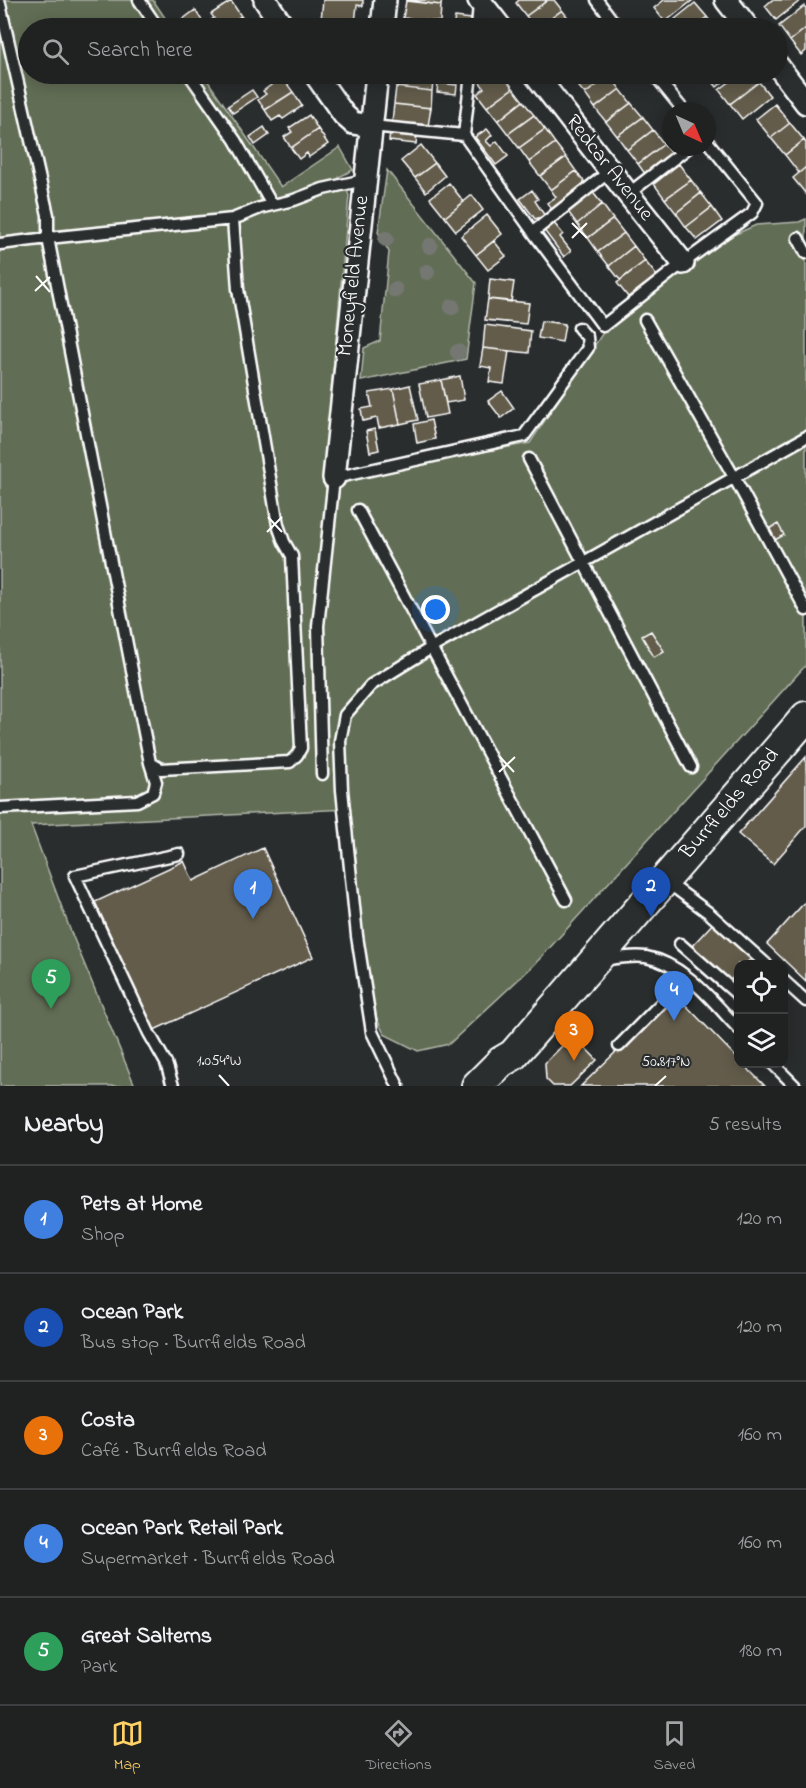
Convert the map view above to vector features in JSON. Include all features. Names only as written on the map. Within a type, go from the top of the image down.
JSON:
[{"type":"street","points":[[265,0],[277,18]]},
{"type":"street","points":[[383,18],[386,0]]},
{"type":"street","points":[[480,0],[494,18]]},
{"type":"street","points":[[726,0],[740,18]]},
{"type":"street","points":[[788,80],[806,103]]},
{"type":"street","points":[[322,84],[344,115],[353,123],[371,126]]},
{"type":"street","name":"Moneyfield Avenue","points":[[334,478],[376,84]]},
{"type":"street","name":"Redcar Avenue","points":[[545,84],[610,171],[684,263]]},
{"type":"street","name":"Burrfields Road","points":[[477,1086],[501,1062],[513,1055],[806,717]]},
{"type":"street","name":"Burrfields Road","points":[[498,1086],[510,1068],[513,1055]]},
{"type":"lane","points":[[138,0],[151,18]]},
{"type":"lane","points":[[478,18],[480,0]]},
{"type":"lane","points":[[597,0],[611,18]]},
{"type":"lane","points":[[0,4],[18,83]]},
{"type":"lane","points":[[0,808],[137,801],[153,793],[156,782],[150,763],[48,238],[48,215],[18,84]]},
{"type":"lane","points":[[196,84],[235,140],[272,205]]},
{"type":"lane","points":[[470,84],[464,135],[603,326],[752,213],[757,203],[716,152]]},
{"type":"lane","points":[[662,84],[677,102]]},
{"type":"lane","points":[[371,126],[464,135]]},
{"type":"lane","points":[[628,194],[677,156]]},
{"type":"lane","points":[[533,232],[610,171]]},
{"type":"lane","points":[[0,244],[232,219],[323,189],[364,180]]},
{"type":"lane","points":[[150,763],[160,769],[290,762],[301,748],[292,556],[278,525],[238,289],[232,219]]},
{"type":"lane","points":[[798,238],[806,253]]},
{"type":"lane","points":[[645,320],[806,610]]},
{"type":"lane","points":[[322,774],[318,626],[334,478],[524,436],[588,348],[587,338],[579,328]]},
{"type":"lane","points":[[398,1086],[372,1032],[357,936],[342,790],[340,741],[345,715],[372,685],[431,648],[806,437]]},
{"type":"lane","points":[[529,459],[691,767]]},
{"type":"lane","points":[[358,510],[566,900]]},
{"type":"lane","points":[[173,1086],[166,1063],[149,1033],[75,876],[179,854]]},
{"type":"lane","points":[[664,880],[709,913],[761,960]]},
{"type":"lane","points":[[680,944],[734,991]]},
{"type":"lane","points":[[595,961],[645,957],[667,964],[687,977],[734,1024]]},
{"type":"lane","points":[[619,1046],[687,977]]},
{"type":"lane","points":[[788,985],[806,1001]]},
{"type":"lane","points":[[777,1068],[795,1086]]},
{"type":"green space","points":[[0,0],[153,0],[165,18],[18,18],[18,84],[210,84],[281,187],[340,147],[353,170],[339,177],[349,195],[323,483],[530,443],[604,331],[727,238],[756,225],[799,222],[806,219],[806,665],[535,964],[449,1044],[418,1051],[384,1034],[373,1010],[347,809],[31,825],[71,932],[135,1086],[0,1086]]},
{"type":"green space","points":[[387,170],[476,283],[466,359],[361,381],[364,348],[380,341],[389,252],[378,232]]},
{"type":"building","points":[[323,0],[363,0],[363,6],[357,5],[356,18],[321,18]]},
{"type":"building","points":[[406,0],[442,0],[441,5]]},
{"type":"building","points":[[519,0],[548,0],[526,16],[516,3]]},
{"type":"building","points":[[548,0],[554,0],[562,10],[551,18],[528,18],[526,16]]},
{"type":"building","points":[[664,0],[693,0],[670,18],[662,18],[654,8]]},
{"type":"building","points":[[772,0],[801,0],[778,18],[774,18],[765,6]]},
{"type":"building","points":[[231,1],[241,16],[214,18],[211,14]]},
{"type":"building","points":[[406,1],[441,5],[440,18],[403,18]]},
{"type":"building","points":[[695,3],[707,17],[706,18],[676,18]]},
{"type":"building","points":[[804,6],[806,8],[806,28],[790,41],[788,38],[788,19]]},
{"type":"building","points":[[195,10],[200,18],[185,18]]},
{"type":"building","points":[[562,10],[568,18],[551,18]]},
{"type":"building","points":[[806,28],[806,51],[801,55],[790,41]]},
{"type":"building","points":[[272,84],[287,84],[293,92],[265,110],[258,100],[266,94],[263,91]]},
{"type":"building","points":[[396,84],[433,84],[432,91],[396,87]]},
{"type":"building","points":[[438,84],[457,85],[456,94],[437,92]]},
{"type":"building","points":[[481,84],[510,84],[513,88],[487,107],[477,94],[484,88]]},
{"type":"building","points":[[577,84],[598,84],[585,94]]},
{"type":"building","points":[[598,84],[616,84],[620,89],[595,108],[585,94]]},
{"type":"building","points":[[727,84],[756,84],[730,104],[719,90]]},
{"type":"building","points":[[756,84],[761,84],[770,96],[742,119],[730,104]]},
{"type":"building","points":[[396,87],[432,91],[431,108],[394,104]]},
{"type":"building","points":[[513,88],[523,101],[498,121],[487,107]]},
{"type":"building","points":[[620,89],[631,103],[606,122],[595,108]]},
{"type":"building","points":[[252,90],[257,97],[233,113],[228,106]]},
{"type":"building","points":[[293,92],[302,106],[283,119],[280,116],[272,121],[265,110]]},
{"type":"building","points":[[523,101],[534,115],[508,134],[498,121]]},
{"type":"building","points":[[631,103],[643,117],[617,136],[606,122]]},
{"type":"building","points":[[394,104],[431,108],[428,126],[392,122]]},
{"type":"building","points":[[775,104],[790,123],[771,138],[756,119]]},
{"type":"building","points":[[309,115],[318,129],[291,148],[284,137],[292,132],[289,128]]},
{"type":"building","points":[[534,115],[545,129],[519,148],[508,134]]},
{"type":"building","points":[[643,117],[653,130],[627,150],[617,136]]},
{"type":"building","points":[[790,123],[804,140],[785,155],[771,138]]},
{"type":"building","points":[[264,127],[269,135],[255,145],[250,137]]},
{"type":"building","points":[[318,129],[328,144],[309,157],[307,153],[299,159],[291,148]]},
{"type":"building","points":[[487,129],[492,135],[486,141],[491,146],[497,141],[508,156],[496,165],[475,137]]},
{"type":"building","points":[[545,129],[555,143],[529,162],[519,148]]},
{"type":"building","points":[[653,130],[662,141],[662,146],[638,164],[627,150]]},
{"type":"building","points":[[390,132],[417,135],[416,144],[389,141]]},
{"type":"building","points":[[804,140],[806,167],[799,173],[785,155]]},
{"type":"building","points":[[555,143],[566,157],[540,176],[529,162]]},
{"type":"building","points":[[421,145],[435,163],[415,178],[401,161]]},
{"type":"building","points":[[662,146],[662,156],[674,158],[648,178],[638,164]]},
{"type":"building","points":[[566,157],[576,171],[551,190],[540,176]]},
{"type":"building","points":[[435,163],[445,176],[426,192],[415,178]]},
{"type":"building","points":[[679,164],[691,180],[665,199],[654,184]]},
{"type":"building","points":[[806,167],[806,194],[793,178]]},
{"type":"building","points":[[576,171],[587,185],[553,211],[547,203],[556,197],[551,190]]},
{"type":"building","points":[[691,180],[701,193],[676,213],[665,199]]},
{"type":"building","points":[[449,183],[464,202],[445,217],[430,198]]},
{"type":"building","points":[[532,190],[538,199],[535,201],[545,216],[535,219],[520,199]]},
{"type":"building","points":[[591,190],[602,204],[577,224],[566,209]]},
{"type":"building","points":[[701,193],[712,207],[686,227],[676,213]]},
{"type":"building","points":[[472,195],[483,210],[456,231],[445,217]]},
{"type":"building","points":[[602,204],[613,219],[588,238],[577,224]]},
{"type":"building","points":[[712,207],[722,221],[697,240],[686,227]]},
{"type":"building","points":[[487,215],[502,234],[476,255],[461,236]]},
{"type":"building","points":[[613,219],[624,233],[598,252],[588,238]]},
{"type":"building","points":[[553,222],[563,234],[560,237],[571,251],[564,257],[543,229]]},
{"type":"building","points":[[624,233],[634,246],[609,266],[598,252]]},
{"type":"building","points":[[494,241],[506,256],[488,270],[476,255]]},
{"type":"building","points":[[634,246],[645,261],[620,280],[609,266]]},
{"type":"building","points":[[645,261],[657,276],[628,297],[617,283]]},
{"type":"building","points":[[490,279],[514,282],[511,302],[488,299]]},
{"type":"building","points":[[488,299],[529,303],[526,324],[485,320]]},
{"type":"building","points":[[541,321],[565,324],[562,342],[538,338]]},
{"type":"building","points":[[485,325],[531,331],[529,353],[483,348]]},
{"type":"building","points":[[483,348],[509,351],[504,384],[489,382],[491,368],[480,366]]},
{"type":"building","points":[[460,376],[464,400],[446,403],[441,380]]},
{"type":"building","points":[[441,380],[448,414],[426,418],[419,384]]},
{"type":"building","points":[[410,385],[418,420],[400,424],[393,389]]},
{"type":"building","points":[[393,389],[400,424],[379,428],[377,418],[363,421],[361,409],[372,407],[369,393]]},
{"type":"building","points":[[502,391],[514,408],[501,418],[488,401]]},
{"type":"building","points":[[431,420],[435,439],[417,443],[414,424]]},
{"type":"building","points":[[375,429],[379,450],[370,452],[366,431]]},
{"type":"building","points":[[778,524],[784,535],[773,541],[767,530]]},
{"type":"building","points":[[651,631],[664,651],[654,657],[642,636]]},
{"type":"building","points":[[806,757],[806,826],[773,864],[738,834]]},
{"type":"building","points":[[263,848],[313,957],[154,1030],[95,902],[184,861],[193,881]]},
{"type":"building","points":[[806,901],[806,981],[788,964],[788,960],[784,960],[767,944]]},
{"type":"building","points":[[715,921],[753,957],[750,960],[734,960],[734,976],[729,982],[691,947]]},
{"type":"building","points":[[675,994],[734,1055],[734,1068],[747,1068],[765,1086],[581,1086]]},
{"type":"building","points":[[573,1035],[597,1060],[570,1086],[553,1086],[546,1079],[545,1063]]},
{"type":"place","name":"Ocean Park","points":[[651,917]]},
{"type":"place","name":"Pets at Home","points":[[253,919]]},
{"type":"place","name":"Great Salterns","points":[[51,1009]]},
{"type":"place","name":"Ocean Park Retail Park","points":[[674,1021]]},
{"type":"place","name":"Costa","points":[[574,1061]]}]
